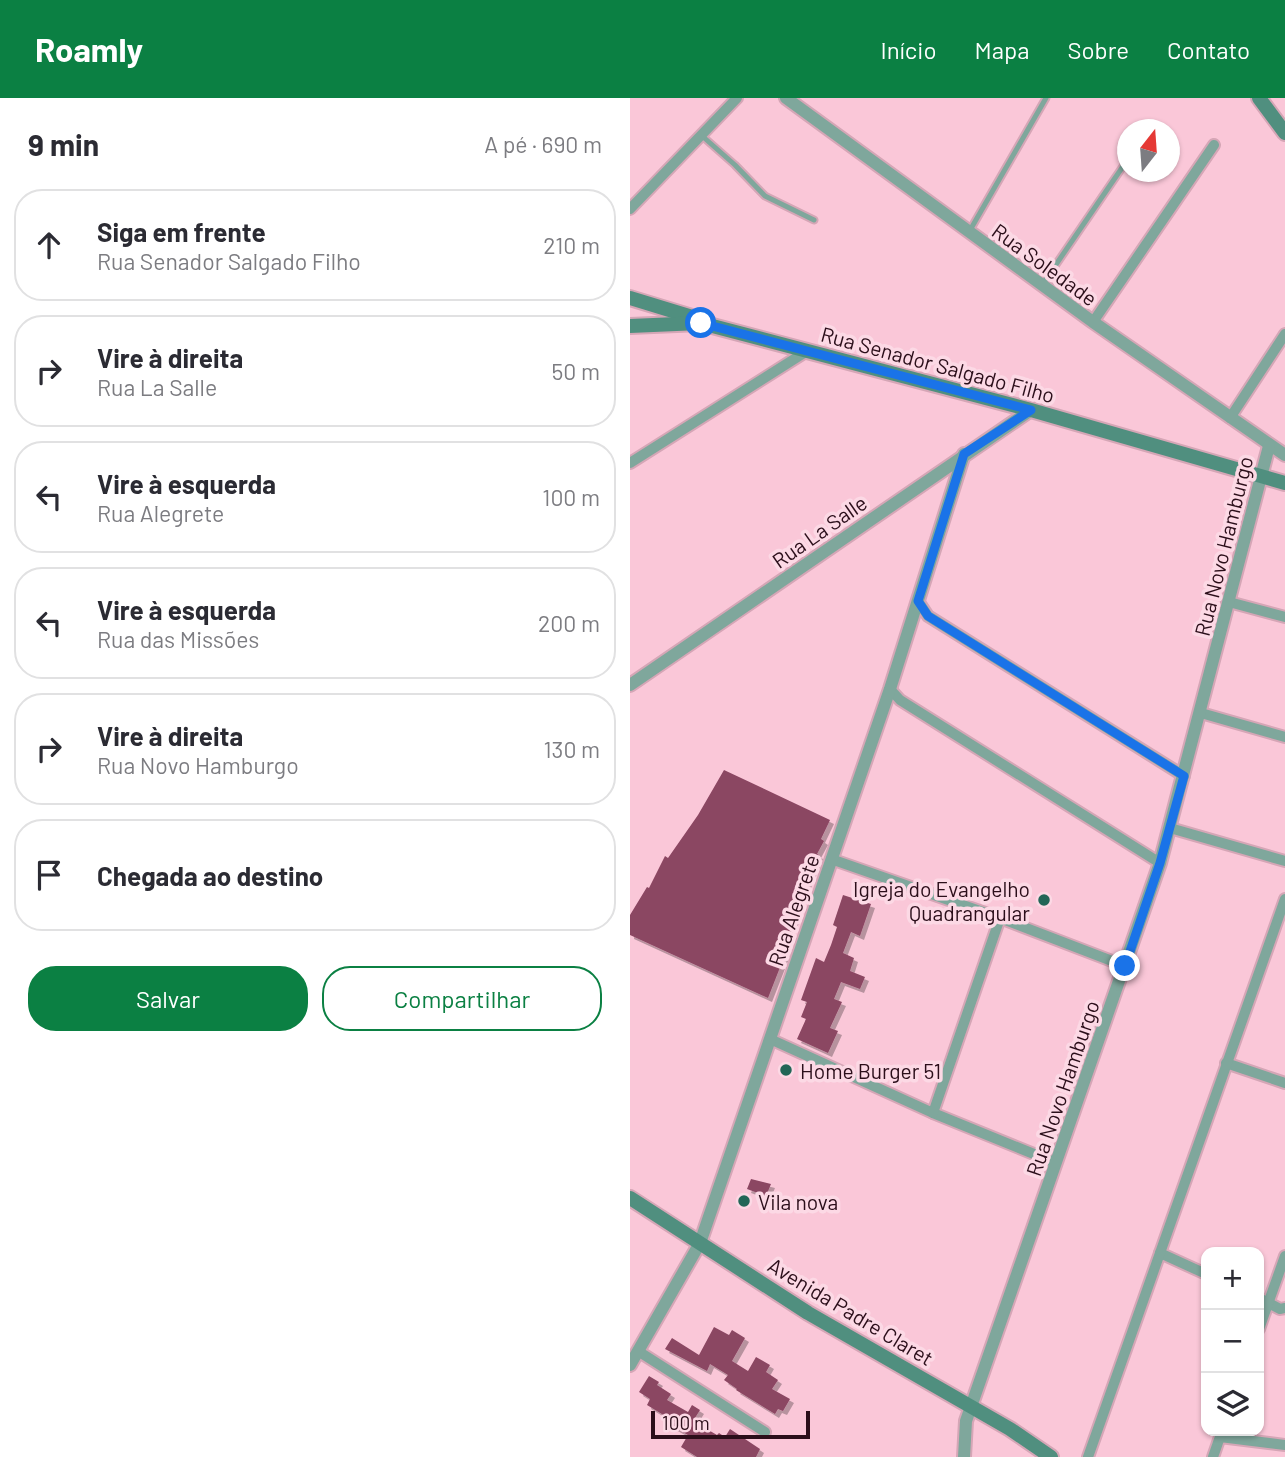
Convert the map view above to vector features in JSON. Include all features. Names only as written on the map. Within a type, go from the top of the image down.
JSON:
[{"type":"main road","points":[[1259,98],[1285,133]]},
{"type":"main road","name":"Rua Senador Salgado Filho","points":[[630,298],[689,316],[701,323],[1031,410],[1285,483]]},
{"type":"main road","points":[[661,325],[665,314],[663,309]]},
{"type":"main road","name":"Rua Senador Salgado Filho","points":[[630,326],[701,323]]},
{"type":"main road","name":"Avenida Padre Claret","points":[[630,1198],[808,1313],[1010,1429],[1051,1457]]},
{"type":"street","points":[[630,209],[737,98]]},
{"type":"street","name":"Rua Soledade","points":[[786,98],[1093,322],[1285,455]]},
{"type":"street","points":[[1093,322],[1214,145]]},
{"type":"street","points":[[1230,418],[1285,334]]},
{"type":"street","points":[[630,463],[807,351]]},
{"type":"street","name":"Rua La Salle","points":[[630,685],[1031,410]]},
{"type":"street","name":"Rua Novo Hamburgo","points":[[964,1457],[966,1420],[1160,863],[1269,446]]},
{"type":"street","name":"Rua Alegrete","points":[[630,1365],[700,1243],[890,689],[964,454]]},
{"type":"street","points":[[918,601],[928,616],[1184,776]]},
{"type":"street","points":[[1229,602],[1285,617]]},
{"type":"street","points":[[890,689],[900,700],[1160,863]]},
{"type":"street","points":[[1201,713],[1285,737]]},
{"type":"street","points":[[1170,828],[1285,861]]},
{"type":"street","points":[[831,859],[1000,918],[1125,966]]},
{"type":"street","points":[[1088,1457],[1285,899]]},
{"type":"street","points":[[933,1112],[1000,918]]},
{"type":"street","points":[[770,1039],[933,1112],[1056,1163]]},
{"type":"street","points":[[1226,1063],[1285,1083]]},
{"type":"street","points":[[1160,1253],[1201,1272]]},
{"type":"street","points":[[1285,1256],[1264,1300],[1280,1309],[1285,1308]]},
{"type":"street","points":[[638,1351],[765,1432]]},
{"type":"street","points":[[1213,1457],[1220,1436]]},
{"type":"street","points":[[1233,1436],[1285,1445]]},
{"type":"lane","points":[[969,232],[1046,98]]},
{"type":"lane","points":[[701,135],[735,165],[765,197],[814,220]]},
{"type":"lane","points":[[1042,285],[1117,175]]},
{"type":"building","points":[[724,770],[830,820],[793,918],[795,919],[781,950],[786,952],[768,998],[630,935],[630,915],[647,887],[649,888],[665,856],[668,858],[698,815]]},
{"type":"building","points":[[843,895],[871,904],[860,936],[851,932],[843,953],[854,958],[850,971],[865,977],[860,989],[841,982],[834,999],[842,1002],[830,1028],[838,1031],[828,1053],[797,1039],[806,1019],[801,1017],[807,1002],[801,1000],[816,958],[824,962],[831,945],[837,927],[833,925]]},
{"type":"building","points":[[751,1179],[771,1184],[766,1196],[747,1189]]},
{"type":"building","points":[[714,1327],[729,1335],[732,1330],[745,1338],[732,1361],[748,1371],[756,1357],[770,1365],[766,1372],[778,1380],[772,1389],[790,1399],[783,1411],[778,1409],[775,1414],[736,1390],[724,1380],[728,1375],[710,1364],[707,1371],[665,1349],[672,1338],[699,1355]]},
{"type":"building","points":[[649,1376],[671,1394],[667,1400],[688,1412],[692,1405],[700,1410],[693,1421],[725,1437],[730,1429],[760,1449],[756,1457],[697,1457],[681,1447],[688,1435],[672,1426],[675,1422],[647,1405],[650,1399],[639,1392]]},
{"type":"place","name":"Igreja do Evangelho Quadrangular","points":[[1044,900]]},
{"type":"place","name":"Home Burger 51","points":[[786,1070]]},
{"type":"place","name":"Vila nova","points":[[744,1201]]},
{"type":"route","points":[[701,323],[1031,410],[964,454],[918,601],[928,616],[1184,776],[1160,863],[1125,966]]}]
